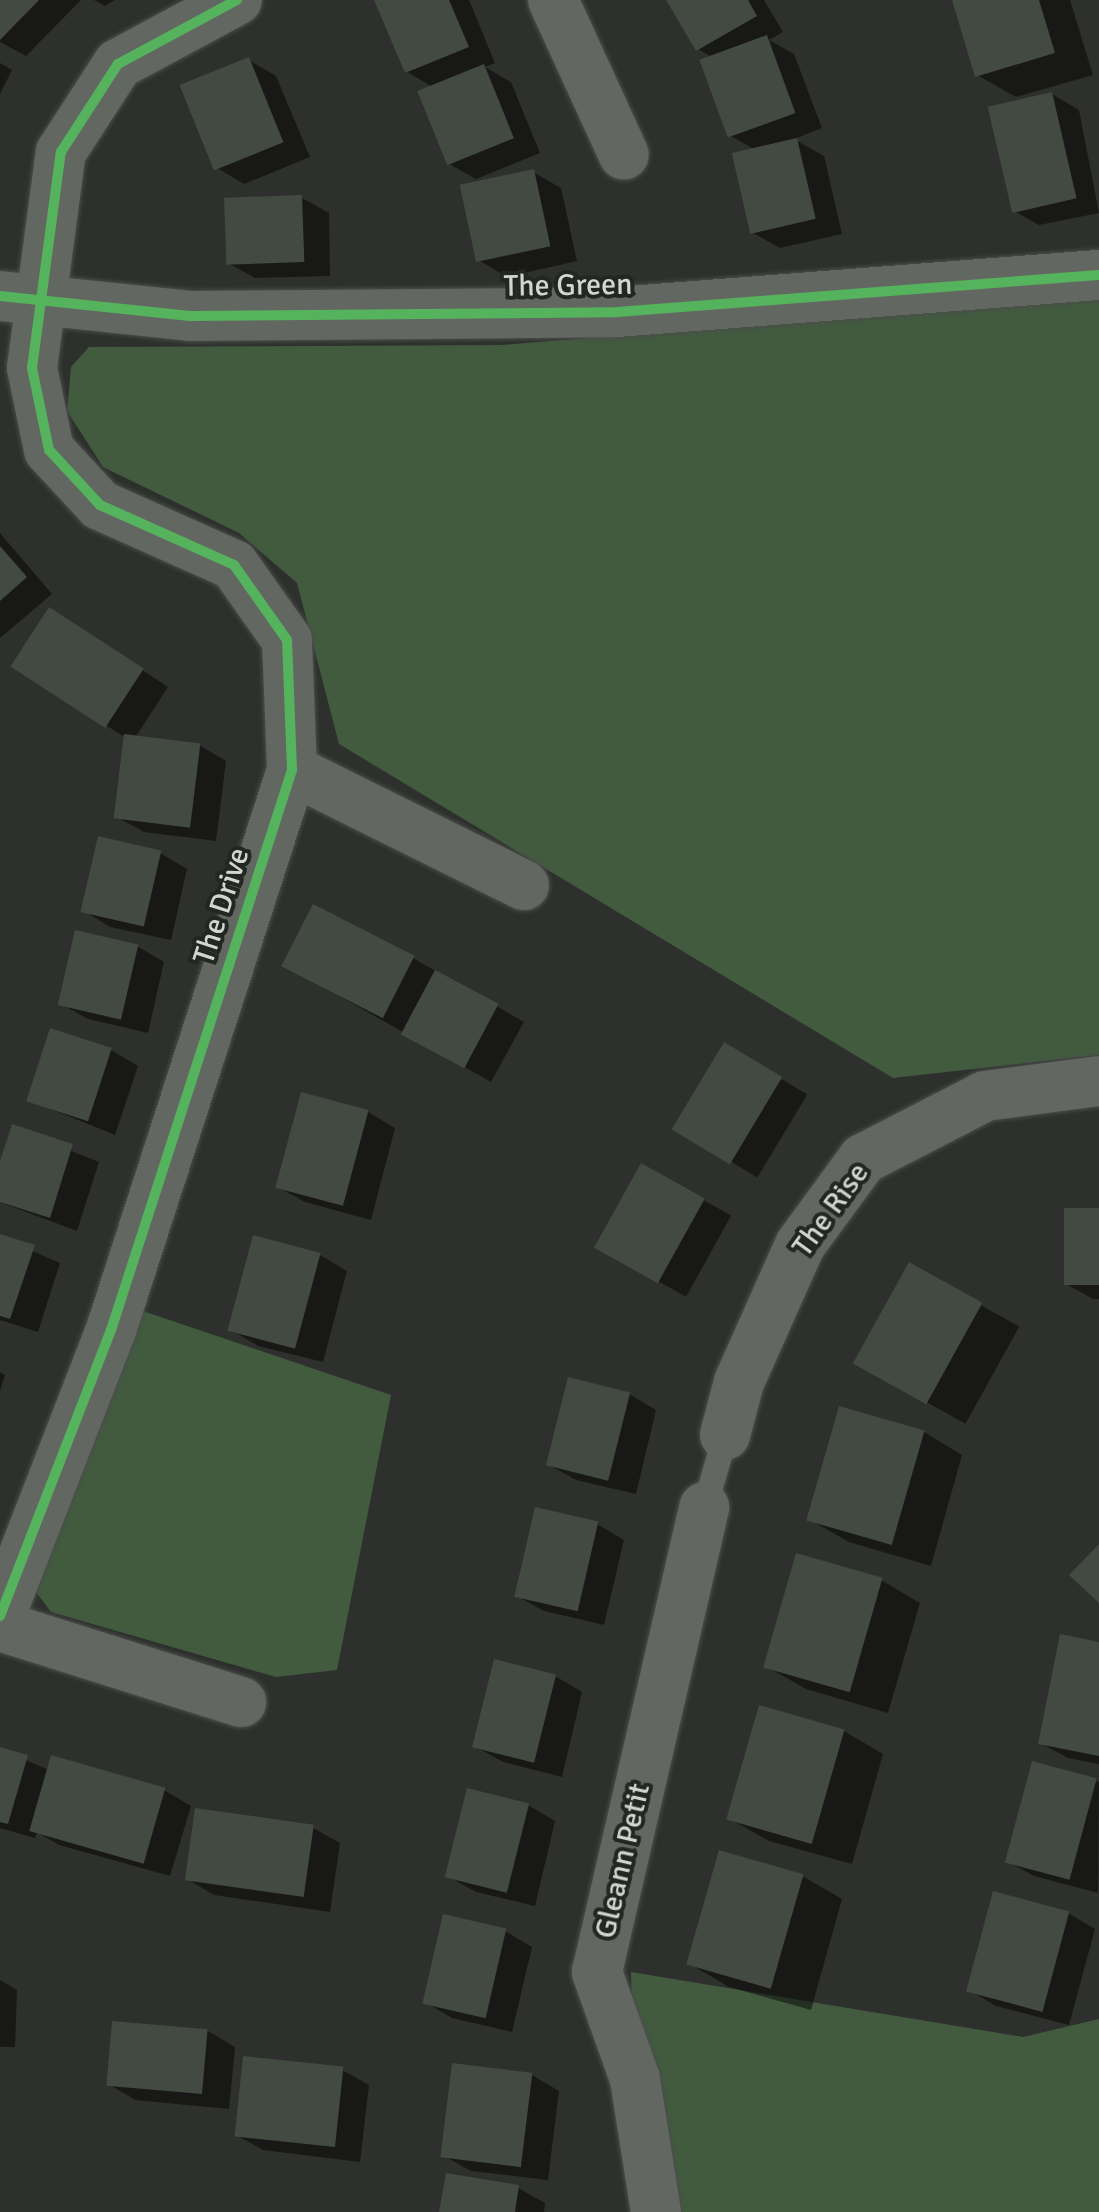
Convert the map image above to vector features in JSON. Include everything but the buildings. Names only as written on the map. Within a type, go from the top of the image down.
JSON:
[{"type":"street","points":[[19,300],[62,152],[118,64],[237,0]]},
{"type":"street","points":[[554,0],[624,156]]},
{"type":"street","name":"The Green","points":[[19,300],[190,316],[617,312],[1099,275]]},
{"type":"street","name":"The Drive","points":[[0,1616],[112,1326],[292,770],[288,640],[234,565],[100,505],[49,450],[19,300]]},
{"type":"street","points":[[292,770],[524,885]]},
{"type":"street","name":"The Rise","points":[[725,1434],[739,1382],[800,1245],[863,1159],[985,1096],[1099,1081]]},
{"type":"street","name":"Gleann Petit","points":[[656,2212],[635,2079],[597,1972],[704,1507]]},
{"type":"street","points":[[0,1626],[241,1702]]},
{"type":"lane","points":[[704,1507],[725,1434]]},
{"type":"green space","points":[[1099,296],[1099,1055],[893,1078],[339,744],[297,583],[239,533],[103,467],[67,411],[71,367],[89,347],[501,345]]},
{"type":"green space","points":[[140,1310],[391,1395],[337,1670],[276,1677],[51,1612],[30,1584]]},
{"type":"green space","points":[[631,1972],[1023,2037],[1099,2019],[1099,2212],[680,2212],[661,2079],[632,2010]]},
{"type":"cycle path","points":[[0,1616],[112,1327],[292,770],[287,640],[234,565],[100,505],[49,450],[32,368],[61,152],[118,64],[237,0]]},
{"type":"cycle path","points":[[0,296],[190,316],[617,312],[1099,275]]}]
